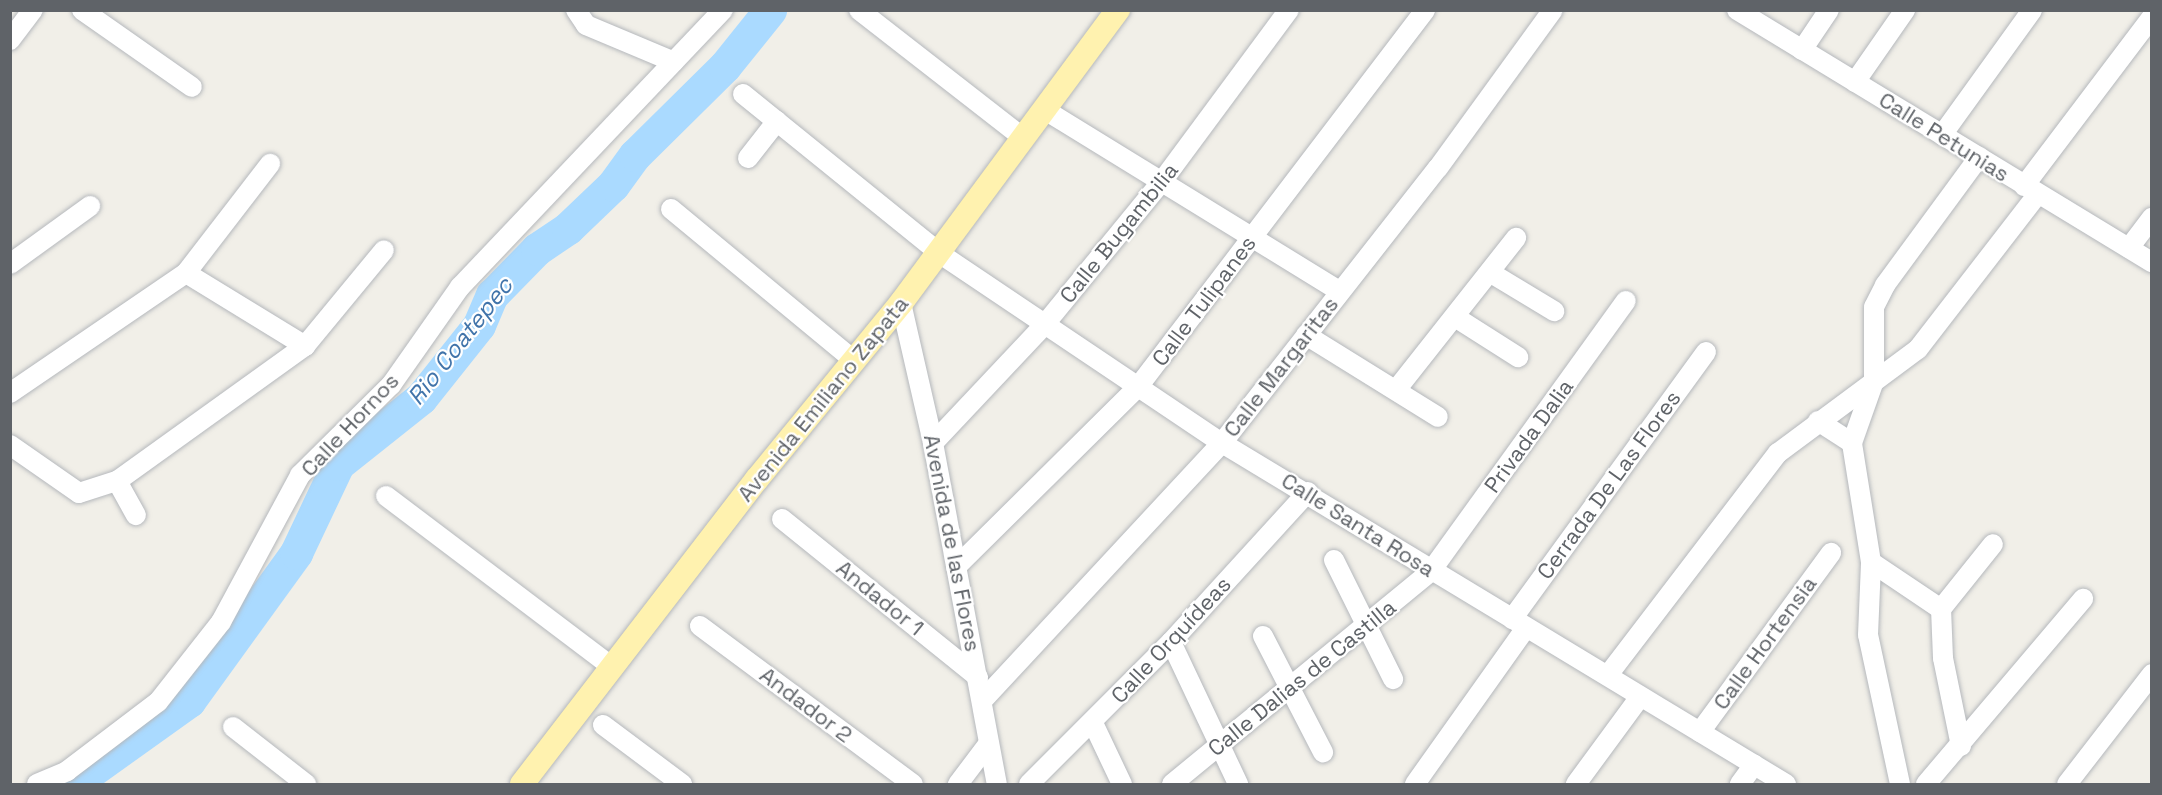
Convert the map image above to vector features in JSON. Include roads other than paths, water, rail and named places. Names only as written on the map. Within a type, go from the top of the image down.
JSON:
[{"type":"main road","name":"Avenida Emiliano Zapata","points":[[522,784],[758,479],[901,303],[1118,10]]},
{"type":"street","points":[[10,40],[33,10]]},
{"type":"street","points":[[82,10],[192,87]]},
{"type":"street","points":[[576,10],[586,25],[674,62]]},
{"type":"street","name":"Calle Hornos","points":[[37,784],[67,771],[158,702],[221,622],[300,475],[391,385],[460,287],[723,10]]},
{"type":"street","points":[[859,10],[1022,137]]},
{"type":"street","name":"Calle Bugambilia","points":[[933,443],[1045,324],[1163,180],[1290,10]]},
{"type":"street","name":"Calle Tulipanes","points":[[956,567],[1138,387],[1425,10]]},
{"type":"street","name":"Calle Margaritas","points":[[982,701],[1222,443],[1339,291],[1438,168],[1553,10]]},
{"type":"street","name":"Calle Petunias","points":[[1737,10],[2151,262]]},
{"type":"street","points":[[1802,50],[1829,10]]},
{"type":"street","points":[[1855,82],[1905,10]]},
{"type":"street","points":[[1942,135],[2032,10]]},
{"type":"street","points":[[1608,675],[1778,453],[1818,421],[1918,349],[2151,17]]},
{"type":"street","name":"Calle Santa Rosa","points":[[743,94],[939,253],[1222,443],[1308,492],[1431,571],[1608,675],[1640,697],[1786,784]]},
{"type":"street","points":[[1045,110],[1254,236],[1339,291]]},
{"type":"street","points":[[748,159],[777,121]]},
{"type":"street","points":[[1900,784],[1868,635],[1871,562],[1852,443],[1874,381],[1874,307],[1885,285],[1979,158]]},
{"type":"street","points":[[10,393],[186,273],[270,164]]},
{"type":"street","points":[[10,264],[90,206]]},
{"type":"street","points":[[671,209],[855,361]]},
{"type":"street","points":[[2129,248],[2151,218]]},
{"type":"street","points":[[1396,390],[1491,273],[1516,238]]},
{"type":"street","points":[[10,445],[79,493],[117,481],[305,346],[384,250]]},
{"type":"street","points":[[186,273],[305,346]]},
{"type":"street","points":[[1491,273],[1554,311]]},
{"type":"street","name":"Privada Dalia","points":[[1431,571],[1626,301]]},
{"type":"street","name":"Avenida de las Flores","points":[[901,303],[933,443],[997,784]]},
{"type":"street","points":[[1455,317],[1518,357]]},
{"type":"street","points":[[1306,335],[1437,417]]},
{"type":"street","name":"Cerrada De Las Flores","points":[[1415,784],[1519,624],[1706,352]]},
{"type":"street","points":[[1818,421],[1852,443]]},
{"type":"street","points":[[117,481],[136,515]]},
{"type":"street","name":"Calle Orquídeas","points":[[1029,784],[1093,723],[1171,642],[1308,492]]},
{"type":"street","points":[[386,496],[612,667]]},
{"type":"street","name":"Andador 1","points":[[782,519],[978,677]]},
{"type":"street","points":[[1961,746],[1943,658],[1941,609],[1993,544]]},
{"type":"street","name":"Calle Hortensia","points":[[1700,732],[1831,553]]},
{"type":"street","points":[[1334,560],[1365,626],[1394,679]]},
{"type":"street","points":[[1871,562],[1941,609]]},
{"type":"street","name":"Calle Dalias de Castilla","points":[[1172,784],[1431,571]]},
{"type":"street","points":[[1926,784],[1961,746],[2083,599]]},
{"type":"street","name":"Andador 2","points":[[700,626],[913,784]]},
{"type":"street","points":[[1263,636],[1323,752]]},
{"type":"street","points":[[1171,642],[1238,784]]},
{"type":"street","points":[[2067,784],[2151,674]]},
{"type":"street","points":[[1576,784],[1640,697]]},
{"type":"street","points":[[1093,723],[1122,784]]},
{"type":"street","points":[[603,725],[682,784]]},
{"type":"street","points":[[232,727],[306,784]]},
{"type":"street","points":[[958,784],[989,743]]},
{"type":"street","points":[[1740,784],[1754,765]]},
{"type":"waterway","name":"Rio Coatepec","points":[[73,784],[189,701],[296,553],[338,464],[421,398],[479,325],[492,295],[537,249],[568,228],[613,185],[635,155],[725,66],[770,10]]}]
